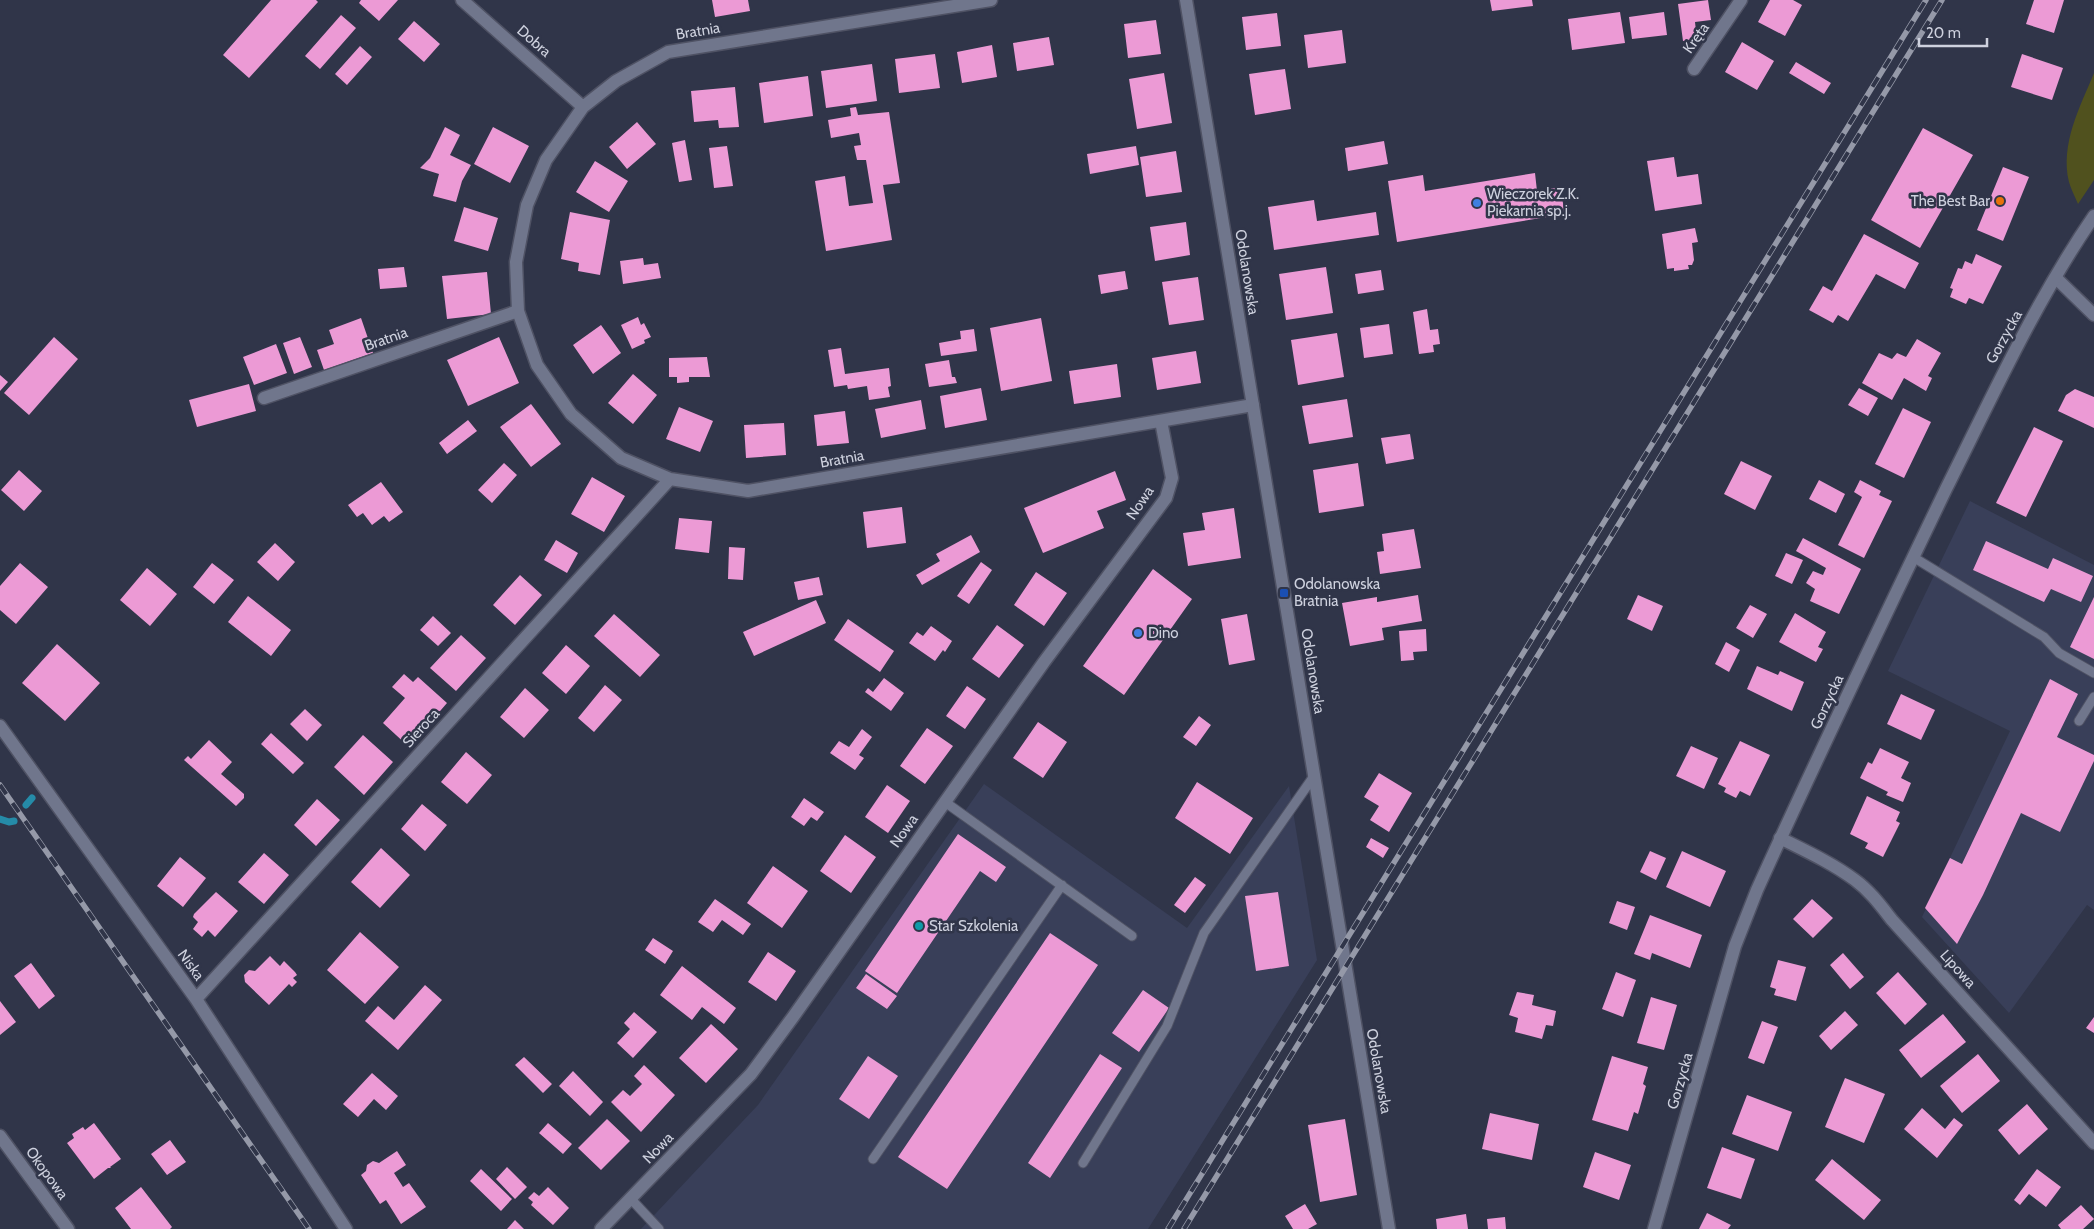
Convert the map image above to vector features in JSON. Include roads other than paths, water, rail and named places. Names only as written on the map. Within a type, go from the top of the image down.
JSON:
[{"type":"street","name":"Dobra","points":[[462,0],[583,107]]},
{"type":"street","name":"Bratnia","points":[[991,0],[668,52],[616,81],[583,107],[546,160],[526,205],[516,262],[518,311],[537,365],[571,414],[620,458],[670,479],[748,491],[1253,405]]},
{"type":"street","name":"Odolanowska","points":[[1186,0],[1389,1229]]},
{"type":"street","name":"Kręta","points":[[1694,69],[1741,0]]},
{"type":"street","name":"Gorzycka","points":[[1654,1229],[1735,946],[1746,915],[1780,838],[1913,557],[2011,357],[2094,216]]},
{"type":"street","points":[[2056,278],[2094,315]]},
{"type":"street","name":"Bratnia","points":[[264,398],[518,311]]},
{"type":"street","name":"Nowa","points":[[601,1229],[751,1074],[1044,662],[1166,498],[1172,478],[1161,421]]},
{"type":"street","name":"Sieroca","points":[[196,999],[670,479]]},
{"type":"street","name":"Niska","points":[[0,726],[196,999],[346,1229]]},
{"type":"street","name":"Lipowa","points":[[1780,838],[1822,859],[1856,881],[1878,902],[1892,920],[2094,1143]]},
{"type":"street","name":"Okopowa","points":[[0,1136],[68,1229]]},
{"type":"lane","points":[[1913,557],[2044,636],[2059,653],[2094,672]]},
{"type":"lane","points":[[2079,721],[2094,697]]},
{"type":"lane","points":[[1083,1163],[1167,1026],[1204,933],[1314,776]]},
{"type":"lane","points":[[944,802],[1132,936]]},
{"type":"lane","points":[[873,1159],[1062,885]]},
{"type":"lane","points":[[631,1199],[659,1229]]},
{"type":"waterway","points":[[26,805],[32,798]]},
{"type":"waterway","points":[[0,819],[9,822],[14,821]]},
{"type":"railway","points":[[1168,1229],[1926,0]]},
{"type":"railway","points":[[1184,1229],[1942,0]]},
{"type":"railway","points":[[0,785],[309,1229]]},
{"type":"place","name":"The Best Bar","points":[[2000,201]]},
{"type":"place","name":"Wieczorek Z.K. Piekarnia sp.j.","points":[[1477,203]]},
{"type":"place","name":"Odolanowska Bratnia","points":[[1284,593]]},
{"type":"place","name":"Dino","points":[[1138,633]]},
{"type":"place","name":"Star Szkolenia","points":[[919,926]]}]
